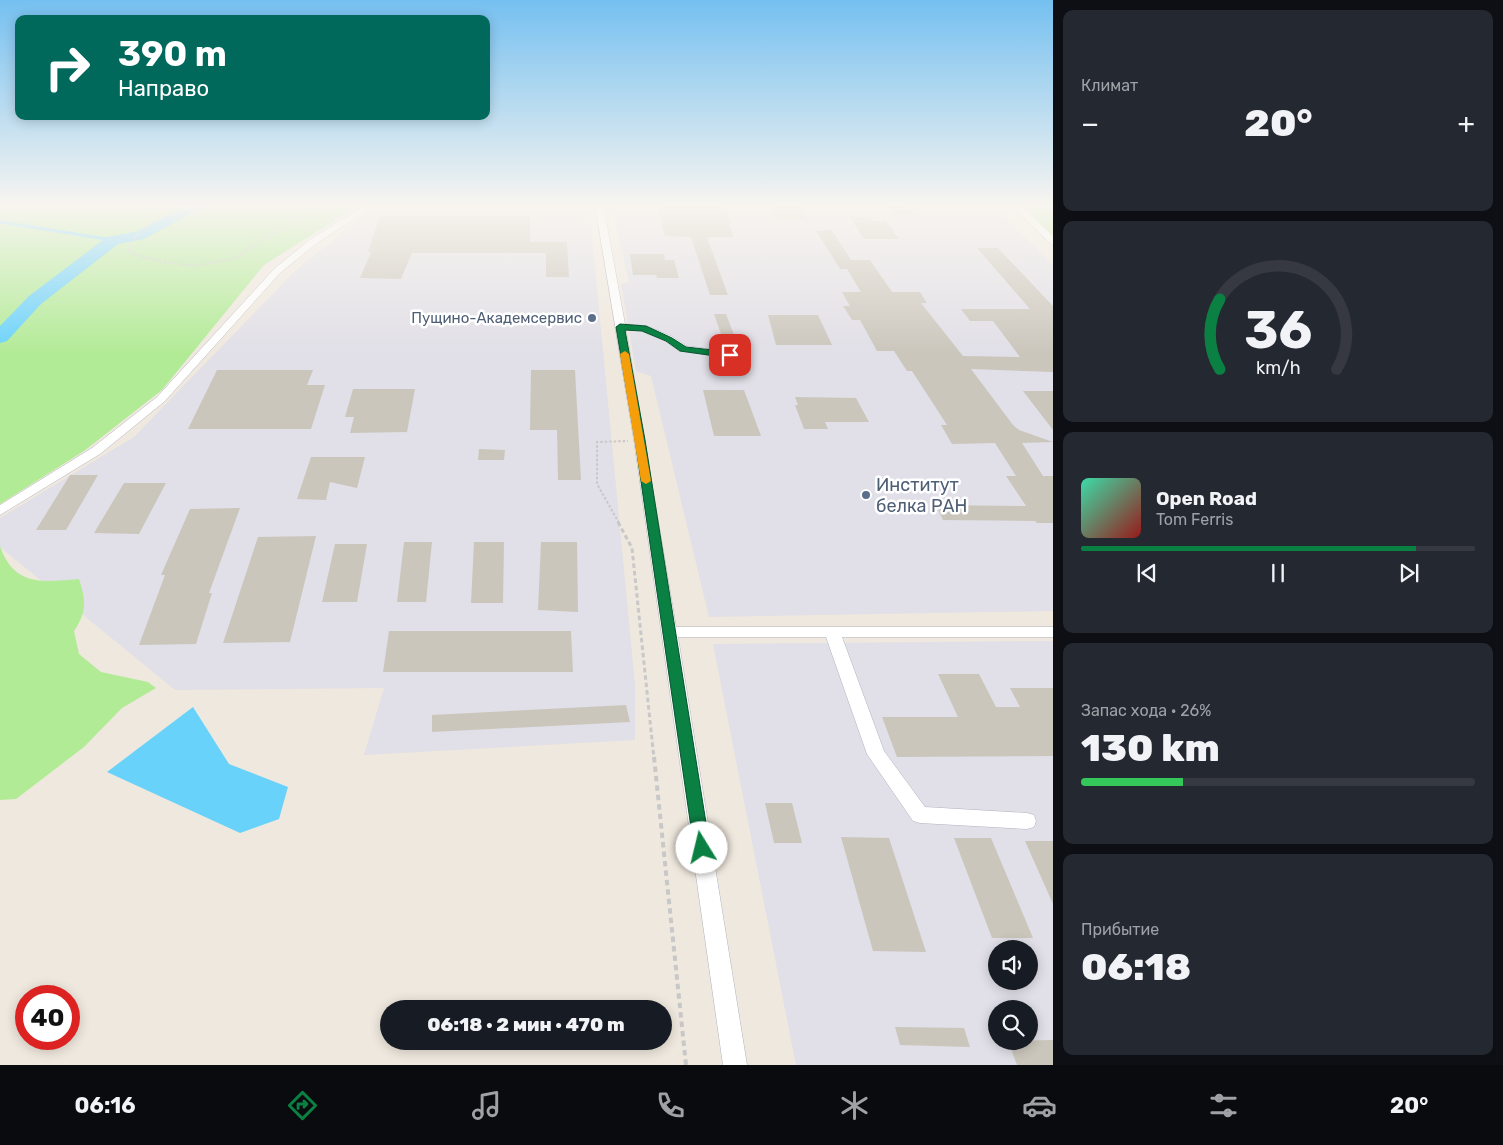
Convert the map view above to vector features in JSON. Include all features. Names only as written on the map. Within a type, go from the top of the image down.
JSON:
[{"type":"street","points":[[0,511],[96,451],[161,399],[277,271],[298,254]]},
{"type":"street","points":[[607,254],[640,440],[735,1065]]},
{"type":"street","points":[[620,327],[643,328],[669,339],[684,349],[746,357]]},
{"type":"street","points":[[668,632],[1053,632]]},
{"type":"street","points":[[832,632],[876,754],[920,815],[1027,821]]},
{"type":"path","points":[[133,254],[157,261],[194,266],[234,259],[242,254]]},
{"type":"path","points":[[640,440],[597,442],[597,484],[632,548],[686,1065]]},
{"type":"shaded area","points":[[316,254],[594,254],[635,685],[635,740],[364,755],[384,688],[175,690],[0,547],[0,518],[134,437],[294,272]]},
{"type":"shaded area","name":"Институт белка РАН","points":[[622,254],[1042,254],[1053,265],[1053,611],[709,617],[651,376],[636,371],[621,284],[629,282]]},
{"type":"shaded area","points":[[1053,641],[1053,1065],[796,1065],[713,644]]},
{"type":"green space","points":[[0,254],[282,254],[264,265],[162,390],[84,451],[0,504]]},
{"type":"green space","points":[[0,546],[13,569],[31,579],[53,581],[79,579],[84,606],[81,618],[74,631],[79,654],[101,672],[148,682],[156,688],[122,708],[84,747],[16,799],[0,800]]},
{"type":"water","points":[[193,707],[229,764],[288,787],[279,819],[240,833],[107,772]]},
{"type":"building","points":[[370,254],[412,254],[401,279],[360,278]]},
{"type":"building","points":[[546,254],[568,254],[569,277],[546,277]]},
{"type":"building","points":[[630,254],[664,254],[665,260],[674,260],[679,278],[633,275]]},
{"type":"building","points":[[696,254],[713,254],[728,295],[710,295]]},
{"type":"building","points":[[830,254],[847,254],[851,260],[870,260],[892,292],[920,292],[927,303],[921,303],[963,356],[1020,357],[993,321],[970,321],[961,309],[1030,309],[982,254],[1003,254],[1053,306],[1053,372],[971,369],[1013,425],[1019,430],[1053,442],[1022,443],[1043,476],[1053,476],[1053,523],[1037,523],[1035,521],[943,520],[936,505],[1026,506],[1006,476],[1016,476],[995,443],[952,444],[941,425],[947,425],[912,371],[907,371],[894,351],[877,351],[860,320],[852,320],[843,306],[850,306],[842,292],[861,292],[847,269],[840,269]]},
{"type":"building","points":[[714,314],[726,314],[736,340],[723,340]]},
{"type":"building","points":[[768,315],[818,315],[832,345],[776,345]]},
{"type":"building","points":[[217,370],[313,370],[307,385],[325,385],[311,429],[188,429]]},
{"type":"building","points":[[531,370],[575,370],[581,480],[558,480],[557,430],[530,430]]},
{"type":"building","points":[[353,389],[415,389],[407,432],[350,433],[354,417],[345,417]]},
{"type":"building","points":[[703,390],[744,390],[761,436],[714,436]]},
{"type":"building","points":[[1023,391],[1053,391],[1053,430]]},
{"type":"building","points":[[795,397],[856,398],[869,422],[825,422],[828,429],[804,429],[795,405],[798,405]]},
{"type":"building","points":[[479,449],[505,450],[504,460],[478,460]]},
{"type":"building","points":[[311,457],[365,457],[357,488],[330,482],[326,500],[297,499]]},
{"type":"building","points":[[70,475],[98,475],[66,530],[36,530]]},
{"type":"building","points":[[124,483],[166,483],[139,534],[94,533]]},
{"type":"building","points":[[240,508],[209,593],[212,593],[196,644],[139,645],[165,575],[161,575],[190,509]]},
{"type":"building","points":[[316,536],[290,642],[223,643],[258,537]]},
{"type":"building","points":[[404,542],[432,542],[426,602],[397,602]]},
{"type":"building","points":[[474,542],[504,542],[503,603],[471,603]]},
{"type":"building","points":[[541,542],[577,542],[578,612],[538,610]]},
{"type":"building","points":[[335,544],[367,544],[357,602],[322,602]]},
{"type":"building","points":[[389,631],[571,631],[573,672],[383,672]]},
{"type":"building","points":[[938,674],[979,674],[996,707],[1020,707],[1010,688],[1053,688],[1053,756],[897,757],[882,717],[958,717]]},
{"type":"building","points":[[626,705],[630,722],[432,732],[432,715]]},
{"type":"building","points":[[765,803],[792,803],[802,843],[774,843]]},
{"type":"building","points":[[841,837],[889,838],[926,952],[873,951]]},
{"type":"building","points":[[954,838],[991,838],[1033,938],[992,938]]},
{"type":"building","points":[[1025,841],[1053,841],[1053,904]]},
{"type":"building","points":[[895,1027],[964,1028],[970,1047],[900,1045]]},
{"type":"building","points":[[1038,1040],[1053,1040],[1053,1065],[1017,1065],[1011,1050],[1038,1050]]},
{"type":"waterway","points":[[0,337],[35,300],[95,254]]},
{"type":"slow traffic","points":[[625,354],[646,481]]},
{"type":"place","name":"Пущино-Академсервис","points":[[592,318]]},
{"type":"place","name":"Институт белка РАН","points":[[866,495]]},
{"type":"route","points":[[702,848],[640,440],[620,327],[643,328],[669,339],[684,349],[730,355]]}]
